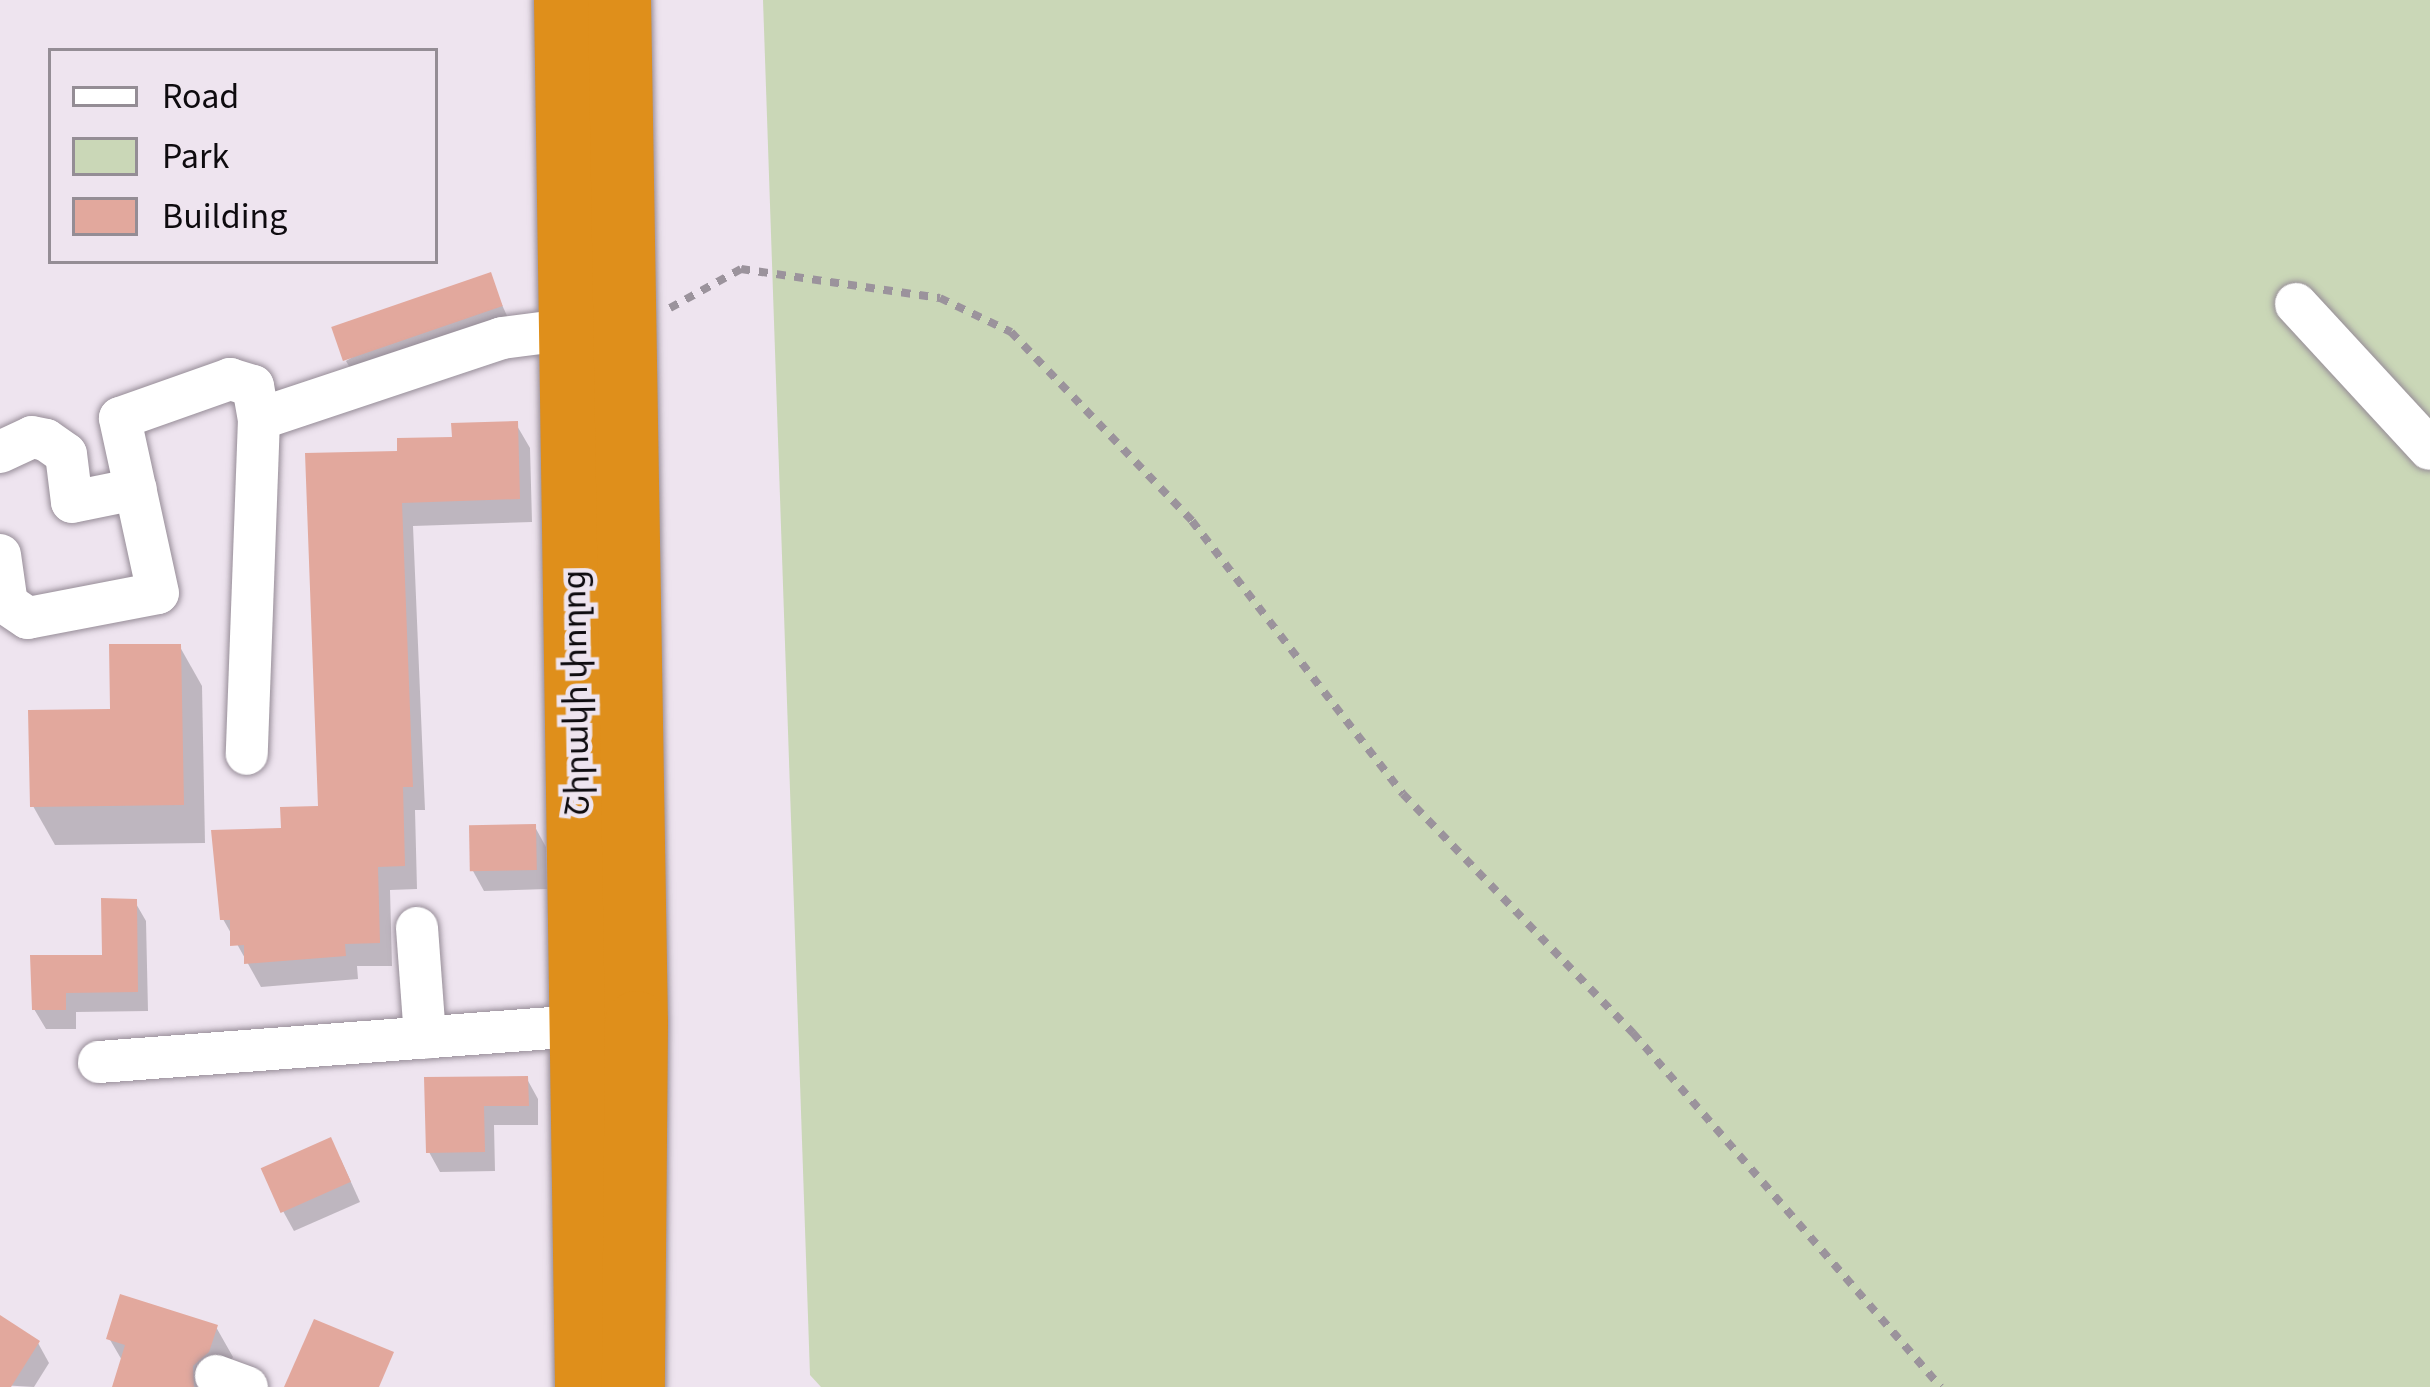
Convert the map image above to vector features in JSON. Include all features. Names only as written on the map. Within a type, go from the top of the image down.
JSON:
[{"type":"highway","name":"Շիրակի փողոց","points":[[565,0],[597,332],[636,1022],[633,1387]]},
{"type":"highway","name":"Շիրակի փողոց","points":[[586,1387],[583,1026],[597,332],[619,0]]},
{"type":"lane","points":[[2296,304],[2430,449]]},
{"type":"lane","points":[[259,419],[502,338],[597,332]]},
{"type":"lane","points":[[0,555],[8,604],[28,618],[158,593],[120,418],[230,379],[253,386],[259,419],[247,754]]},
{"type":"lane","points":[[0,452],[32,437],[46,440],[66,454],[72,502],[136,488]]},
{"type":"lane","points":[[417,928],[425,1038]]},
{"type":"lane","points":[[99,1061],[583,1026]]},
{"type":"path","points":[[597,332],[741,269],[940,298],[1011,332],[1192,521],[1403,794],[1648,1049],[1940,1387]]},
{"type":"green space","points":[[763,0],[2430,0],[2430,1387],[821,1387],[810,1375]]},
{"type":"building","points":[[491,272],[503,306],[343,361],[331,327]]},
{"type":"building","points":[[518,421],[520,499],[402,503],[413,787],[403,787],[405,866],[378,867],[380,943],[345,944],[346,956],[244,964],[244,945],[230,946],[230,920],[220,920],[211,830],[281,828],[280,807],[318,806],[305,453],[397,451],[397,438],[452,437],[451,423]]},
{"type":"building","points":[[109,644],[181,644],[184,805],[30,807],[28,710],[110,709]]},
{"type":"building","points":[[536,824],[537,870],[470,871],[469,825]]},
{"type":"building","points":[[101,898],[137,899],[138,992],[66,993],[66,1010],[32,1010],[30,955],[102,955]]},
{"type":"building","points":[[528,1076],[529,1106],[484,1106],[485,1152],[426,1153],[424,1077]]},
{"type":"building","points":[[331,1137],[351,1182],[281,1213],[261,1168]]},
{"type":"building","points":[[120,1294],[218,1325],[209,1352],[193,1366],[194,1387],[112,1387],[125,1345],[106,1339]]},
{"type":"building","points":[[0,1315],[40,1341],[11,1387],[0,1387]]},
{"type":"building","points":[[314,1319],[394,1352],[379,1387],[284,1387]]}]
